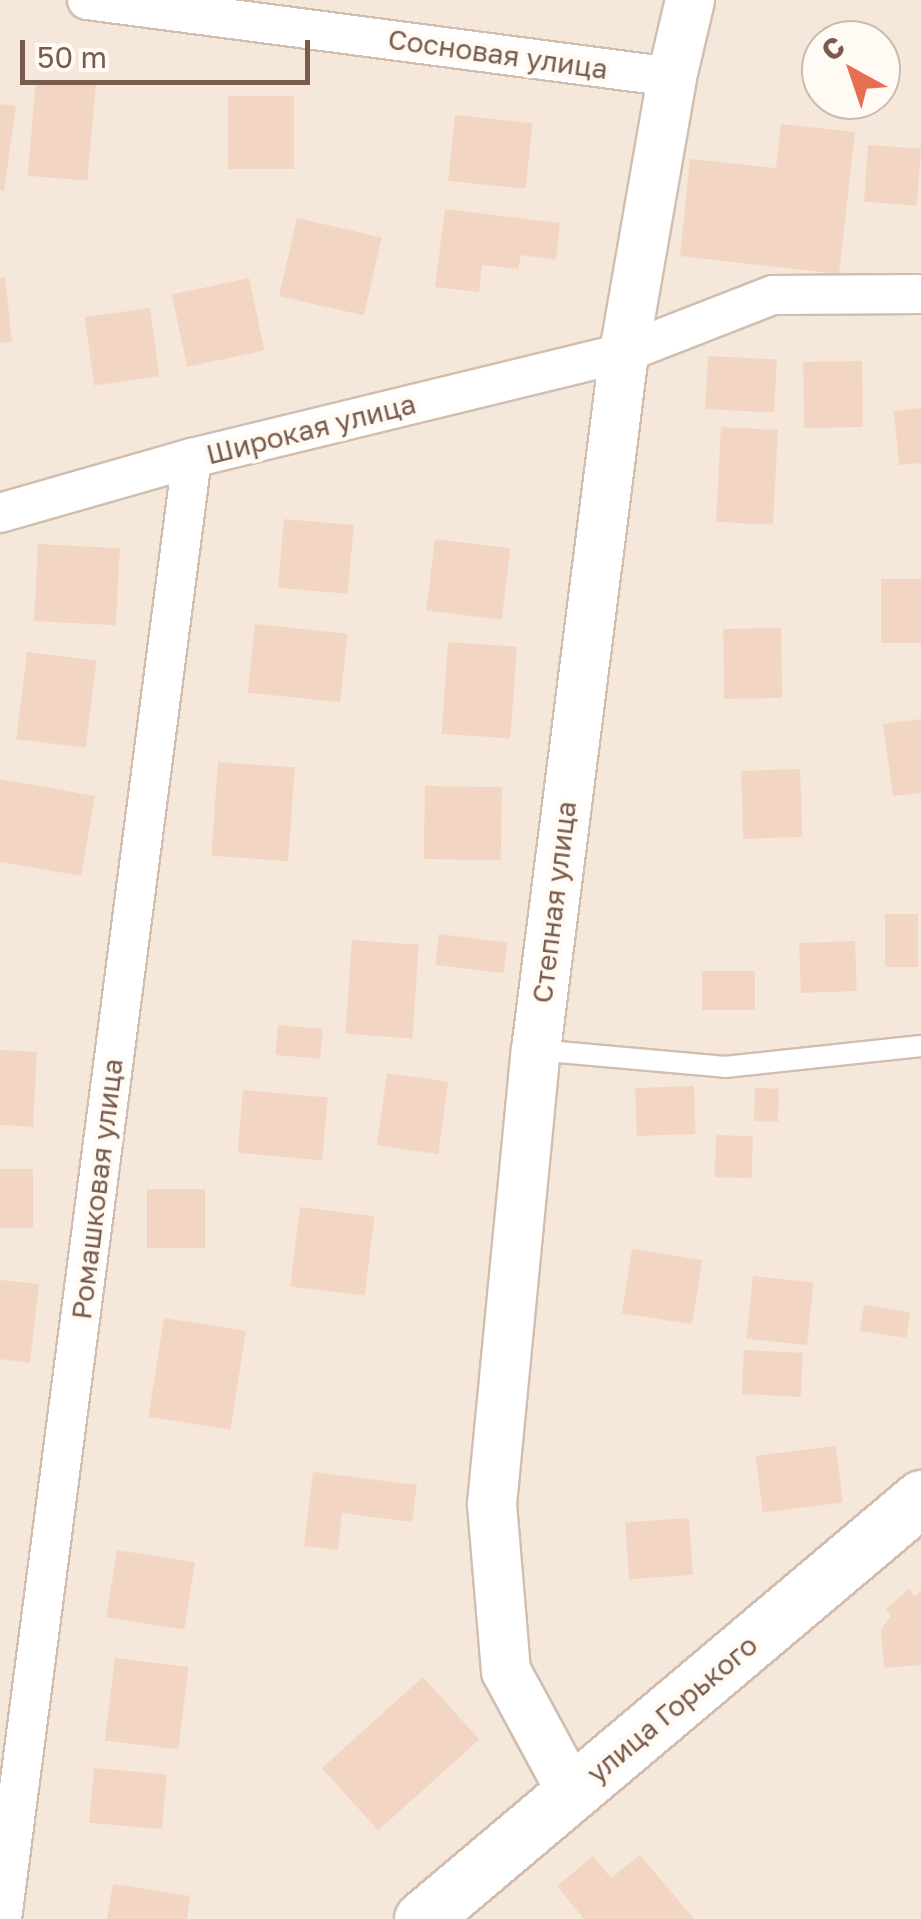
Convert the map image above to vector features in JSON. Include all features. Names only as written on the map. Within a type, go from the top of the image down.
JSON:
[{"type":"main road","name":"улица Горького","points":[[422,1919],[921,1498]]},
{"type":"street","name":"Сосновая улица","points":[[86,0],[672,77]]},
{"type":"street","name":"Степная улица","points":[[572,1793],[506,1672],[492,1504],[536,1050],[624,353],[672,77],[690,0]]},
{"type":"street","name":"Широкая улица","points":[[0,512],[192,458],[624,353],[773,295],[921,294]]},
{"type":"street","name":"Ромашковая улица","points":[[2,1919],[192,458]]},
{"type":"lane","points":[[536,1050],[725,1067],[921,1046]]},
{"type":"shaded area","points":[[0,0],[921,0],[921,1919],[0,1919]]},
{"type":"building","points":[[36,80],[96,85],[87,181],[28,176]]},
{"type":"building","points":[[228,96],[294,96],[294,169],[228,169]]},
{"type":"building","points":[[0,104],[16,106],[4,191],[0,190]]},
{"type":"building","points":[[455,115],[533,123],[526,189],[448,181]]},
{"type":"building","points":[[781,124],[855,132],[839,274],[680,256],[690,159],[776,168]]},
{"type":"building","points":[[868,145],[921,149],[917,206],[864,202]]},
{"type":"building","points":[[445,209],[560,223],[556,260],[521,255],[518,269],[482,265],[479,292],[435,287]]},
{"type":"building","points":[[297,218],[382,238],[364,316],[279,296]]},
{"type":"building","points":[[5,277],[12,341],[0,343],[0,278]]},
{"type":"building","points":[[249,278],[264,350],[187,367],[172,294]]},
{"type":"building","points":[[150,308],[160,376],[94,386],[85,317]]},
{"type":"building","points":[[708,356],[777,360],[774,413],[705,409]]},
{"type":"building","points":[[862,361],[863,427],[804,428],[803,362]]},
{"type":"building","points":[[921,408],[921,463],[899,465],[894,411]]},
{"type":"building","points":[[721,427],[778,430],[773,525],[716,522]]},
{"type":"building","points":[[284,519],[354,525],[348,594],[278,588]]},
{"type":"building","points":[[435,539],[510,548],[502,620],[426,610]]},
{"type":"building","points":[[38,544],[120,548],[116,625],[34,621]]},
{"type":"building","points":[[881,579],[921,579],[921,643],[881,643]]},
{"type":"building","points":[[255,624],[347,634],[340,702],[248,693]]},
{"type":"building","points":[[781,628],[782,698],[724,699],[723,629]]},
{"type":"building","points":[[448,642],[517,647],[510,739],[442,734]]},
{"type":"building","points":[[27,652],[96,661],[86,748],[16,739]]},
{"type":"building","points":[[921,719],[921,793],[893,796],[883,724]]},
{"type":"building","points":[[218,762],[295,767],[288,861],[211,856]]},
{"type":"building","points":[[800,769],[802,837],[743,839],[741,771]]},
{"type":"building","points":[[0,779],[95,796],[81,876],[0,862]]},
{"type":"building","points":[[425,786],[502,787],[501,860],[424,859]]},
{"type":"building","points":[[885,914],[918,914],[918,967],[885,967]]},
{"type":"building","points":[[439,934],[507,942],[504,973],[435,965]]},
{"type":"building","points":[[352,940],[419,945],[412,1038],[345,1034]]},
{"type":"building","points":[[855,941],[857,991],[801,993],[799,943]]},
{"type":"building","points":[[702,971],[755,971],[755,1010],[702,1010]]},
{"type":"building","points":[[278,1025],[323,1029],[320,1059],[275,1055]]},
{"type":"building","points":[[0,1050],[37,1052],[33,1127],[0,1125]]},
{"type":"building","points":[[387,1073],[448,1082],[438,1154],[377,1145]]},
{"type":"building","points":[[694,1086],[696,1134],[637,1136],[635,1088]]},
{"type":"building","points":[[755,1088],[779,1089],[778,1122],[754,1121]]},
{"type":"building","points":[[243,1090],[328,1097],[322,1160],[238,1153]]},
{"type":"building","points":[[716,1135],[753,1136],[752,1178],[715,1177]]},
{"type":"building","points":[[0,1169],[33,1169],[33,1228],[0,1228]]},
{"type":"building","points":[[147,1189],[205,1189],[205,1248],[147,1248]]},
{"type":"building","points":[[300,1207],[374,1216],[365,1296],[290,1286]]},
{"type":"building","points":[[632,1249],[702,1260],[692,1324],[622,1313]]},
{"type":"building","points":[[753,1276],[814,1282],[807,1345],[746,1339]]},
{"type":"building","points":[[0,1280],[39,1284],[30,1363],[0,1359]]},
{"type":"building","points":[[864,1305],[910,1312],[906,1338],[860,1331]]},
{"type":"building","points":[[164,1318],[246,1331],[230,1430],[148,1417]]},
{"type":"building","points":[[744,1350],[803,1353],[801,1397],[742,1394]]},
{"type":"building","points":[[836,1446],[843,1503],[763,1512],[756,1456]]},
{"type":"building","points":[[313,1472],[417,1485],[412,1522],[342,1513],[338,1550],[304,1546]]},
{"type":"building","points":[[689,1518],[693,1575],[629,1579],[625,1522]]},
{"type":"building","points":[[117,1550],[195,1562],[184,1630],[106,1617]]},
{"type":"building","points":[[909,1589],[915,1596],[921,1591],[921,1665],[884,1668],[881,1629],[891,1616],[886,1609]]},
{"type":"building","points":[[115,1658],[188,1667],[178,1749],[105,1740]]},
{"type":"building","points":[[423,1677],[479,1739],[378,1830],[322,1768]]},
{"type":"building","points":[[94,1768],[167,1774],[162,1829],[89,1823]]},
{"type":"building","points":[[640,1855],[694,1919],[584,1919],[557,1886],[593,1856],[611,1878]]},
{"type":"building","points":[[113,1884],[190,1896],[187,1919],[107,1919]]}]
